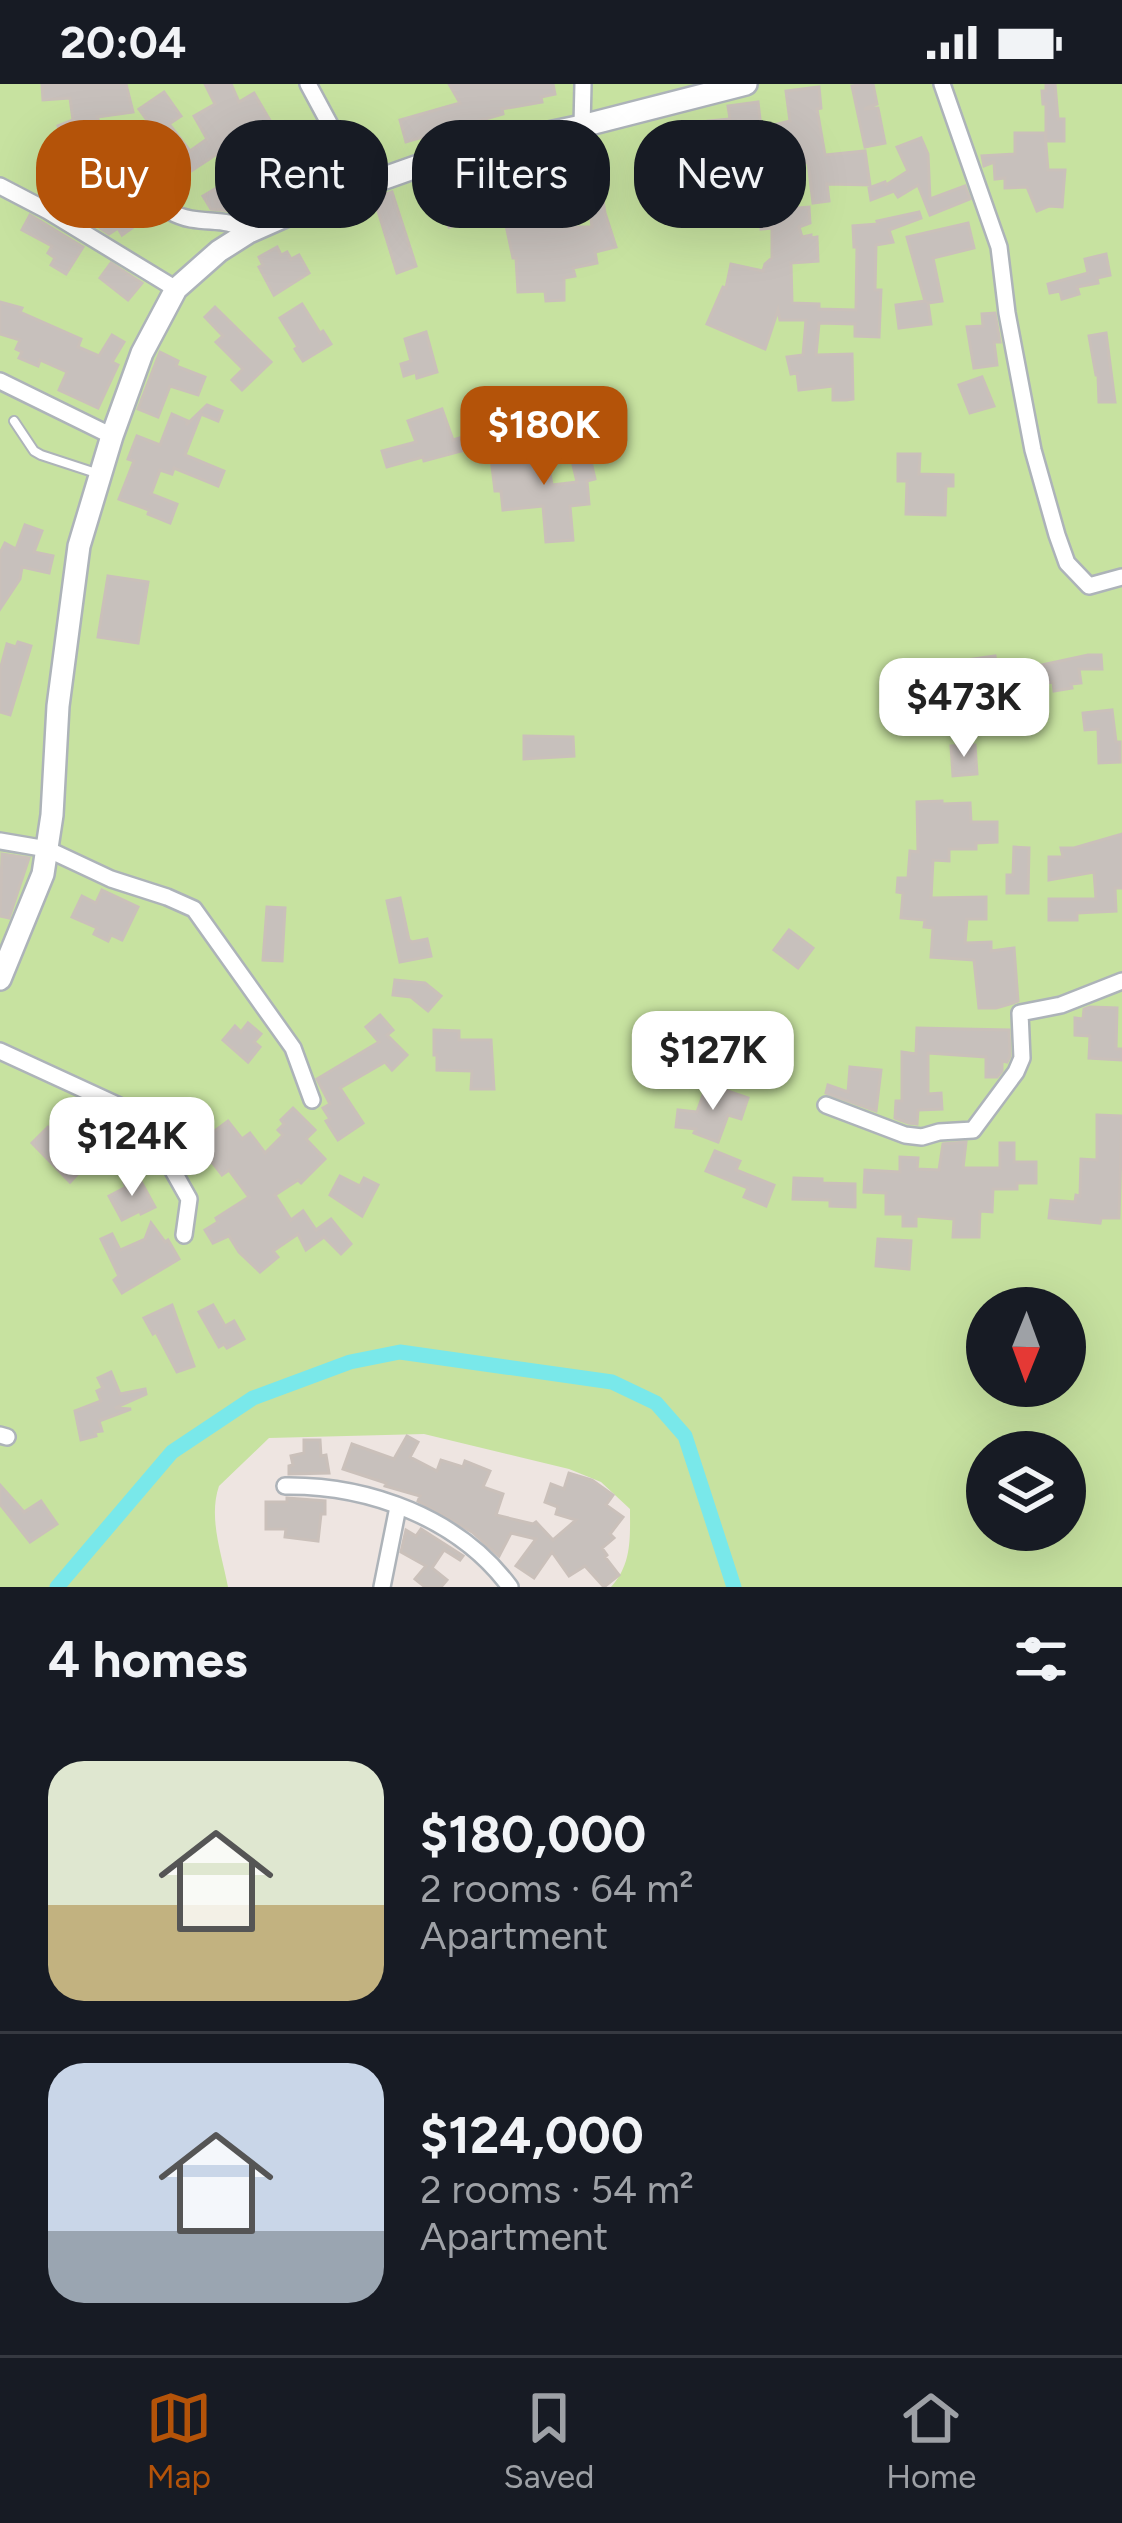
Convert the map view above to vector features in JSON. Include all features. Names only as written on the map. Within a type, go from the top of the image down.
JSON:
[{"type":"street","points":[[308,84],[327,120]]},
{"type":"street","points":[[582,120],[583,84]]},
{"type":"street","points":[[605,120],[746,84]]},
{"type":"street","points":[[942,84],[999,247],[1006,313],[1034,450],[1067,563],[1089,586],[1122,577]]},
{"type":"street","points":[[0,186],[176,289]]},
{"type":"street","points":[[191,218],[233,222],[249,232]]},
{"type":"street","points":[[0,979],[43,874],[79,546],[112,436],[142,353],[176,289],[220,251],[259,228]]},
{"type":"street","points":[[0,381],[112,436]]},
{"type":"street","points":[[0,841],[47,849],[194,909],[293,1048],[312,1100]]},
{"type":"street","points":[[826,1105],[905,1135],[973,1130],[1022,1058],[1020,1012],[1061,1005],[1122,981]]},
{"type":"street","points":[[0,1051],[126,1109],[162,1151],[189,1199],[184,1235]]},
{"type":"street","points":[[285,1486],[366,1495],[459,1534],[510,1587]]},
{"type":"street","points":[[382,1587],[398,1507]]},
{"type":"lane","points":[[14,421],[34,451],[100,474]]},
{"type":"green space","points":[[0,84],[1122,84],[1122,1587],[611,1587],[626,1560],[630,1509],[601,1482],[569,1469],[424,1434],[269,1438],[219,1486],[215,1524],[228,1587],[0,1587]]},
{"type":"building","points":[[42,84],[126,84],[133,112],[73,120],[70,98],[43,100]]},
{"type":"building","points":[[205,84],[231,84],[239,102],[254,93],[270,120],[215,120],[215,155],[191,171],[191,150],[207,139],[194,116],[215,104]]},
{"type":"building","points":[[449,84],[553,84],[555,94],[541,97],[542,102],[502,109],[503,114],[482,120],[412,120],[412,140],[406,142],[400,120],[460,103]]},
{"type":"building","points":[[873,84],[877,104],[864,109],[878,108],[885,143],[865,147],[852,86]]},
{"type":"building","points":[[1046,84],[1055,84],[1064,141],[1046,141],[1042,91]]},
{"type":"building","points":[[819,87],[821,108],[817,109],[825,155],[865,151],[870,185],[827,184],[829,201],[813,203],[806,120],[790,120],[786,91]]},
{"type":"building","points":[[164,92],[181,116],[147,120],[139,109]]},
{"type":"building","points":[[758,102],[760,120],[719,120],[730,119],[728,106]]},
{"type":"building","points":[[1015,133],[1045,133],[1048,170],[1065,170],[1062,207],[1037,211],[1027,187],[1005,188],[1005,178],[995,179],[994,162],[984,166],[982,156],[1015,154]]},
{"type":"building","points":[[921,138],[928,154],[930,199],[965,186],[970,199],[930,215],[918,185],[898,197],[894,191],[871,200],[869,188],[886,185],[908,171],[897,147]]},
{"type":"building","points":[[215,189],[215,209],[211,209],[203,196]]},
{"type":"building","points":[[392,192],[416,266],[397,273],[383,228],[388,228],[388,193]]},
{"type":"building","points":[[919,212],[921,218],[889,230],[893,242],[876,245],[879,337],[855,336],[855,324],[819,323],[816,355],[852,354],[853,399],[833,400],[833,386],[799,390],[797,373],[791,374],[787,357],[803,355],[806,320],[780,320],[778,310],[765,349],[707,324],[726,288],[731,264],[763,271],[772,258],[772,228],[799,228],[802,237],[817,237],[818,261],[791,263],[792,303],[856,310],[853,226]]},
{"type":"building","points":[[30,215],[36,219],[36,228],[52,228],[83,247],[66,274],[51,265],[55,258],[48,253],[52,246],[22,230]]},
{"type":"building","points":[[968,223],[974,248],[933,258],[942,301],[928,303],[931,324],[899,328],[896,305],[925,301],[907,237]]},
{"type":"building","points":[[507,228],[610,228],[616,247],[595,252],[597,263],[573,268],[575,276],[564,278],[564,300],[546,301],[545,291],[518,292]]},
{"type":"building","points":[[277,247],[291,259],[299,255],[309,273],[274,295],[259,267],[263,265],[259,257]]},
{"type":"building","points":[[1106,254],[1110,275],[1077,287],[1079,294],[1062,299],[1060,291],[1050,293],[1048,284],[1088,273],[1085,259]]},
{"type":"building","points":[[111,263],[142,283],[128,300],[100,278]]},
{"type":"building","points":[[0,302],[22,308],[20,312],[81,339],[78,347],[99,356],[112,335],[124,342],[112,362],[118,365],[98,408],[59,390],[67,372],[40,360],[38,366],[19,358],[20,340],[0,334]]},
{"type":"building","points":[[302,304],[331,344],[303,361],[280,318]]},
{"type":"building","points":[[215,307],[271,362],[242,390],[232,380],[243,369],[216,342],[223,336],[205,317]]},
{"type":"building","points":[[995,313],[1000,342],[994,342],[997,365],[974,368],[967,327],[983,326],[982,314]]},
{"type":"building","points":[[426,332],[437,372],[404,376],[401,364],[411,361],[405,339]]},
{"type":"building","points":[[1106,333],[1115,402],[1099,402],[1089,336]]},
{"type":"building","points":[[160,352],[178,361],[176,366],[205,377],[198,395],[170,386],[158,417],[138,409]]},
{"type":"building","points":[[982,377],[994,406],[970,413],[959,385]]},
{"type":"building","points":[[207,405],[222,411],[218,421],[201,414],[185,455],[224,471],[218,486],[174,468],[172,474],[160,470],[151,494],[177,504],[170,523],[119,499],[134,461],[128,459],[137,436],[160,445],[172,414],[188,421],[186,425]]},
{"type":"building","points":[[442,409],[453,440],[466,436],[469,449],[387,467],[382,451],[416,442],[408,421]]},
{"type":"building","points":[[587,444],[595,479],[587,481],[589,504],[570,506],[573,540],[546,542],[543,506],[503,510],[491,458],[546,449],[552,485],[577,482],[569,448]]},
{"type":"building","points":[[898,454],[920,454],[919,474],[953,475],[953,486],[946,486],[945,515],[906,514],[907,481],[898,481]]},
{"type":"building","points":[[25,525],[42,531],[34,552],[53,556],[49,573],[22,567],[20,579],[0,609],[0,553],[5,543],[16,549]]},
{"type":"building","points":[[108,576],[148,582],[138,643],[98,637]]},
{"type":"building","points":[[18,642],[31,646],[10,715],[0,712],[0,670],[7,644],[16,647]]},
{"type":"building","points":[[1101,655],[1102,669],[1079,669],[1081,683],[1071,684],[1072,688],[1054,691],[1053,682],[1045,683],[1042,665]]},
{"type":"building","points":[[995,656],[1000,690],[964,694],[959,661]]},
{"type":"building","points":[[1112,710],[1120,762],[1099,763],[1098,729],[1085,730],[1083,713]]},
{"type":"building","points":[[524,736],[573,737],[574,756],[524,759]]},
{"type":"building","points":[[975,745],[977,774],[953,776],[951,746]]},
{"type":"building","points":[[917,802],[970,803],[971,822],[997,822],[997,842],[976,843],[976,849],[949,849],[949,861],[933,860],[931,898],[986,897],[986,919],[967,919],[965,943],[991,942],[991,951],[1014,948],[1018,1001],[1013,1003],[979,1008],[974,960],[931,957],[933,928],[924,927],[925,920],[901,918],[903,893],[897,892],[898,878],[908,878],[910,851],[918,852]]},
{"type":"building","points":[[1122,834],[1122,888],[1115,888],[1116,911],[1077,913],[1077,920],[1049,920],[1049,899],[1096,899],[1094,872],[1049,880],[1049,857],[1063,857],[1061,848]]},
{"type":"building","points":[[1014,847],[1029,848],[1028,893],[1007,893]]},
{"type":"building","points":[[2,854],[29,858],[9,918],[0,916]]},
{"type":"building","points":[[102,890],[138,907],[122,940],[111,935],[108,941],[94,934],[97,928],[72,917],[82,896],[96,903]]},
{"type":"building","points":[[400,898],[409,940],[427,939],[431,956],[400,962],[387,901]]},
{"type":"building","points":[[267,907],[285,908],[282,961],[263,960]]},
{"type":"building","points":[[789,930],[813,948],[798,968],[774,950]]},
{"type":"building","points":[[395,980],[425,983],[441,996],[428,1011],[411,997],[393,995]]},
{"type":"building","points":[[1117,1008],[1116,1049],[1122,1049],[1122,1060],[1089,1058],[1090,1036],[1075,1035],[1075,1018],[1083,1019],[1084,1009]]},
{"type":"building","points":[[380,1015],[393,1030],[387,1035],[407,1055],[392,1070],[385,1062],[340,1088],[363,1123],[338,1140],[326,1121],[330,1119],[323,1108],[330,1104],[317,1079],[379,1042],[366,1027]]},
{"type":"building","points":[[248,1023],[261,1034],[254,1042],[260,1047],[248,1062],[223,1040],[235,1026],[241,1032]]},
{"type":"building","points":[[917,1028],[1009,1030],[1010,1056],[1002,1061],[997,1077],[986,1077],[986,1057],[928,1053],[928,1094],[941,1093],[942,1109],[918,1110],[917,1124],[908,1123],[895,1118],[896,1101],[902,1101],[902,1052],[916,1054]]},
{"type":"building","points":[[434,1030],[459,1031],[459,1040],[491,1040],[494,1089],[471,1089],[472,1071],[437,1070]]},
{"type":"building","points":[[850,1067],[881,1070],[876,1111],[826,1093],[828,1085],[848,1092]]},
{"type":"building","points":[[707,1084],[748,1098],[741,1119],[728,1115],[718,1142],[694,1133],[696,1129],[676,1127],[678,1110],[697,1112]]},
{"type":"building","points":[[293,1108],[315,1130],[306,1139],[325,1159],[301,1183],[298,1180],[275,1195],[291,1220],[303,1211],[316,1230],[331,1219],[351,1244],[341,1254],[324,1237],[306,1250],[298,1234],[273,1251],[278,1257],[260,1272],[229,1236],[213,1243],[205,1230],[249,1197],[229,1170],[222,1175],[212,1162],[194,1173],[183,1157],[228,1121],[242,1139],[250,1133],[265,1153],[283,1135],[278,1130],[284,1124],[281,1120]]},
{"type":"building","points":[[1097,1115],[1122,1116],[1119,1218],[1101,1218],[1100,1223],[1049,1218],[1051,1200],[1075,1202],[1076,1195],[1080,1196],[1081,1159],[1097,1160]]},
{"type":"building","points":[[48,1127],[64,1143],[71,1136],[91,1155],[70,1182],[32,1143]]},
{"type":"building","points":[[966,1142],[963,1168],[1000,1168],[1000,1143],[1014,1143],[1014,1162],[1036,1162],[1036,1183],[993,1189],[992,1212],[980,1211],[979,1237],[953,1237],[954,1219],[916,1216],[916,1226],[903,1226],[903,1214],[886,1214],[886,1193],[864,1192],[865,1170],[900,1172],[900,1157],[918,1158],[917,1169],[939,1170],[943,1144]]},
{"type":"building","points":[[715,1151],[740,1161],[736,1170],[774,1185],[766,1206],[744,1197],[748,1188],[706,1171]]},
{"type":"building","points":[[138,1176],[155,1207],[122,1220],[109,1196]]},
{"type":"building","points":[[340,1176],[360,1186],[364,1178],[378,1185],[362,1216],[330,1195]]},
{"type":"building","points":[[794,1178],[855,1184],[855,1207],[830,1206],[830,1200],[793,1199]]},
{"type":"building","points":[[151,1223],[179,1259],[122,1293],[101,1239],[112,1234],[120,1250],[145,1239]]},
{"type":"building","points":[[878,1239],[911,1241],[909,1269],[876,1266]]},
{"type":"building","points":[[172,1305],[194,1366],[177,1372],[144,1318]]},
{"type":"building","points":[[213,1305],[225,1326],[234,1321],[244,1339],[219,1347],[199,1312]]},
{"type":"building","points":[[111,1372],[120,1394],[145,1389],[146,1394],[115,1408],[131,1409],[99,1421],[102,1431],[81,1440],[75,1411],[101,1401],[97,1391],[103,1388],[98,1378]]},
{"type":"building","points":[[407,1436],[418,1442],[410,1457],[437,1471],[441,1460],[463,1467],[465,1461],[490,1471],[483,1487],[503,1494],[496,1515],[536,1522],[553,1540],[576,1520],[556,1514],[558,1507],[545,1502],[551,1484],[564,1489],[569,1473],[592,1480],[613,1495],[606,1505],[623,1517],[610,1534],[614,1538],[602,1548],[619,1575],[604,1587],[585,1566],[569,1576],[552,1552],[534,1578],[516,1566],[536,1539],[511,1533],[499,1556],[472,1532],[418,1501],[420,1496],[343,1469],[352,1444],[394,1459]]},
{"type":"building","points":[[304,1440],[320,1440],[329,1473],[289,1474],[291,1456],[304,1453]]},
{"type":"building","points":[[0,1485],[24,1512],[41,1501],[57,1524],[30,1542],[0,1504]]},
{"type":"building","points":[[287,1498],[325,1501],[318,1541],[285,1537],[286,1529],[266,1529],[266,1502],[287,1502]]},
{"type":"building","points":[[421,1529],[463,1556],[460,1560],[444,1550],[432,1568],[447,1580],[441,1587],[425,1587],[415,1579],[426,1566],[401,1552],[406,1530],[416,1536]]},
{"type":"waterway","points":[[57,1587],[172,1452],[253,1398],[350,1362],[400,1352],[612,1382],[656,1403],[685,1436],[734,1587]]}]
